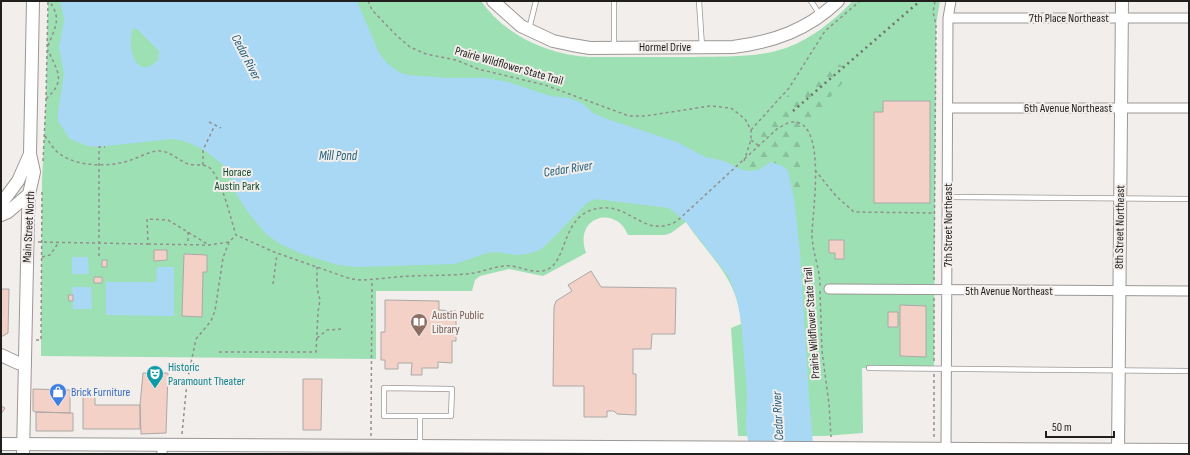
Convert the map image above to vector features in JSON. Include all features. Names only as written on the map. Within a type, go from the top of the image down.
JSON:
[{"type":"street","name":"Main Street North","points":[[23,449],[29,194],[34,172],[30,154],[33,1]]},
{"type":"street","name":"Hormel Drive","points":[[493,1],[506,14],[529,30],[553,41],[572,46],[614,47],[733,47],[766,41],[794,32],[821,16],[838,1]]},
{"type":"street","name":"7th Street Northeast","points":[[940,449],[947,370],[948,18],[951,1]]},
{"type":"street","name":"8th Street Northeast","points":[[1118,452],[1122,1]]},
{"type":"street","name":"7th Place Northeast","points":[[948,18],[1189,18]]},
{"type":"street","name":"6th Avenue Northeast","points":[[948,108],[1189,108]]},
{"type":"street","points":[[3,210],[30,154]]},
{"type":"street","points":[[3,210],[29,194]]},
{"type":"street","points":[[3,210],[16,213],[21,216],[28,226]]},
{"type":"street","name":"5th Avenue Northeast","points":[[829,289],[1189,291]]},
{"type":"street","points":[[1,356],[18,363],[25,364]]},
{"type":"street","points":[[1,444],[23,449],[162,450],[182,446],[298,450],[371,446],[571,451],[732,447],[830,448],[865,451],[940,449],[988,452],[1118,452],[1189,450]]},
{"type":"lane","points":[[529,30],[536,1]]},
{"type":"lane","points":[[614,1],[614,47]]},
{"type":"lane","points":[[699,1],[702,47]]},
{"type":"lane","points":[[811,1],[821,16]]},
{"type":"lane","points":[[948,197],[1189,200]]},
{"type":"lane","points":[[870,368],[947,370],[1189,371]]},
{"type":"lane","points":[[384,388],[452,389],[452,416],[420,416],[384,416],[384,388]]},
{"type":"lane","points":[[420,416],[420,447]]},
{"type":"path","points":[[34,172],[42,172],[45,136],[48,1]]},
{"type":"path","points":[[46,99],[55,90],[59,80],[58,69],[48,48],[56,30],[57,23],[55,10],[48,1]]},
{"type":"path","name":"Prairie Wildflower State Trail","points":[[368,1],[372,10],[397,36],[410,47],[426,54],[456,60],[478,70],[545,85],[629,116],[645,116],[710,106],[722,106],[736,111],[745,119],[751,130]]},
{"type":"path","points":[[743,162],[749,151],[751,130],[789,88],[825,32],[860,1]]},
{"type":"path","points":[[935,1],[933,12],[936,25],[934,369],[940,449]]},
{"type":"path","points":[[209,122],[221,128]]},
{"type":"path","name":"Prairie Wildflower State Trail","points":[[760,146],[778,128],[790,122],[804,125],[811,140],[815,170],[815,199],[812,234],[813,246],[820,274],[822,351],[829,404],[830,448]]},
{"type":"path","points":[[203,165],[204,150],[215,125]]},
{"type":"path","points":[[45,136],[52,147],[62,156],[75,162],[118,164],[157,151],[165,151],[188,164],[203,165],[210,168],[216,176],[236,235],[277,253],[351,279],[372,280],[476,273],[505,266],[514,266],[538,272],[545,271],[557,262],[567,234],[579,217],[590,211],[601,208],[621,211],[652,227],[662,228],[677,221],[760,146],[751,140]]},
{"type":"path","points":[[99,256],[99,147],[106,147]]},
{"type":"path","points":[[815,170],[836,196],[854,212],[935,213]]},
{"type":"path","points":[[36,340],[41,340],[42,188]]},
{"type":"path","points":[[148,244],[147,219],[168,220],[209,246]]},
{"type":"path","points":[[188,232],[188,244]]},
{"type":"path","points":[[182,446],[185,400],[196,339],[211,321],[215,311],[223,258],[229,242],[236,235]]},
{"type":"path","points":[[41,257],[50,255],[59,242],[188,244],[209,246],[229,242]]},
{"type":"path","points":[[273,284],[277,253]]},
{"type":"path","points":[[219,352],[316,352],[320,300],[317,288],[317,267]]},
{"type":"path","points":[[371,446],[372,280]]},
{"type":"path","points":[[317,338],[327,330],[341,329]]},
{"type":"green space","name":"Horace Austin Park","points":[[48,1],[481,1],[491,13],[515,33],[529,41],[558,52],[589,57],[693,57],[752,55],[786,48],[814,34],[853,1],[940,1],[936,25],[934,369],[862,368],[863,433],[824,436],[738,436],[731,328],[741,324],[735,293],[729,281],[686,222],[671,233],[665,235],[628,235],[623,226],[615,220],[606,217],[598,218],[591,223],[586,230],[584,240],[586,253],[543,276],[509,269],[480,276],[475,280],[472,291],[376,291],[376,359],[41,356],[42,181],[46,99]]},
{"type":"green space","points":[[837,63],[849,70],[847,78],[811,119],[801,140],[805,181],[803,193],[798,196],[785,196],[751,178],[745,168],[756,152],[762,132],[788,95],[803,92],[813,86]]},
{"type":"water","name":"Mill Pond","points":[[60,1],[357,1],[379,53],[387,63],[399,72],[407,75],[448,78],[486,78],[508,82],[550,96],[569,98],[582,103],[593,113],[604,118],[677,142],[705,157],[724,161],[742,170],[758,170],[771,162],[783,166],[788,171],[794,198],[800,252],[814,454],[750,454],[746,427],[747,391],[741,320],[737,300],[729,277],[686,222],[669,208],[596,199],[588,202],[540,250],[528,254],[517,255],[496,252],[487,253],[455,264],[357,267],[338,265],[302,254],[280,244],[266,234],[247,211],[237,195],[226,167],[201,148],[184,141],[171,139],[98,147],[88,146],[70,139],[58,121],[58,111],[64,74],[59,48],[64,20]],"holes":[[[136,28],[159,51],[158,60],[150,66],[144,67],[139,65],[132,52],[131,36],[133,29]]]},
{"type":"water","points":[[72,257],[88,257],[89,274],[72,274]]},
{"type":"water","points":[[157,267],[174,267],[174,316],[106,315],[106,282],[156,282]]},
{"type":"water","points":[[72,287],[91,287],[92,309],[73,309]]},
{"type":"building","points":[[883,101],[930,101],[930,203],[874,203],[874,112],[883,112]]},
{"type":"building","points":[[829,240],[844,240],[844,259],[835,259],[835,253],[829,253]]},
{"type":"building","points":[[154,250],[167,250],[167,260],[154,261]]},
{"type":"building","points":[[184,254],[207,255],[207,272],[203,272],[202,317],[182,316]]},
{"type":"building","points":[[102,260],[107,260],[107,267],[102,267]]},
{"type":"building","points":[[591,271],[601,287],[676,288],[675,334],[652,334],[651,349],[633,349],[633,374],[636,374],[636,415],[617,414],[614,411],[607,411],[607,417],[584,417],[584,386],[553,386],[554,307],[556,301],[572,291],[568,285]]},
{"type":"building","points":[[94,277],[102,277],[102,283],[94,283]]},
{"type":"building","points":[[1,289],[9,289],[8,333],[1,337]]},
{"type":"building","points":[[68,295],[73,295],[73,301],[69,301]]},
{"type":"building","name":"Austin Public Library","points":[[385,300],[439,301],[439,310],[456,311],[456,341],[452,341],[452,363],[438,362],[438,368],[422,368],[422,375],[411,375],[412,363],[398,363],[398,369],[385,369],[385,360],[381,360],[381,332],[385,332]]},
{"type":"building","points":[[900,305],[926,306],[926,357],[900,356]]},
{"type":"building","points":[[888,312],[898,312],[898,327],[888,327]]},
{"type":"building","name":"Historic Paramount Theater","points":[[143,373],[168,373],[166,433],[141,434],[140,405]]},
{"type":"building","points":[[303,379],[322,379],[321,430],[303,430]]},
{"type":"building","points":[[33,389],[70,390],[70,413],[33,411]]},
{"type":"building","points":[[83,395],[95,395],[95,405],[140,405],[140,429],[83,429]]},
{"type":"building","points":[[1,406],[5,408],[1,414]]},
{"type":"building","points":[[36,412],[73,413],[73,431],[36,431]]},
{"type":"railway","points":[[793,111],[920,1]]},
{"type":"place","name":"Austin Public Library","points":[[419,337]]},
{"type":"place","name":"Historic Paramount Theater","points":[[155,389]]},
{"type":"place","name":"Brick Furniture","points":[[58,407]]},
{"type":"water label","name":"Cedar River","points":[[246,57]]},
{"type":"water label","name":"Cedar River","points":[[568,169]]},
{"type":"water label","name":"Cedar River","points":[[778,416]]}]
